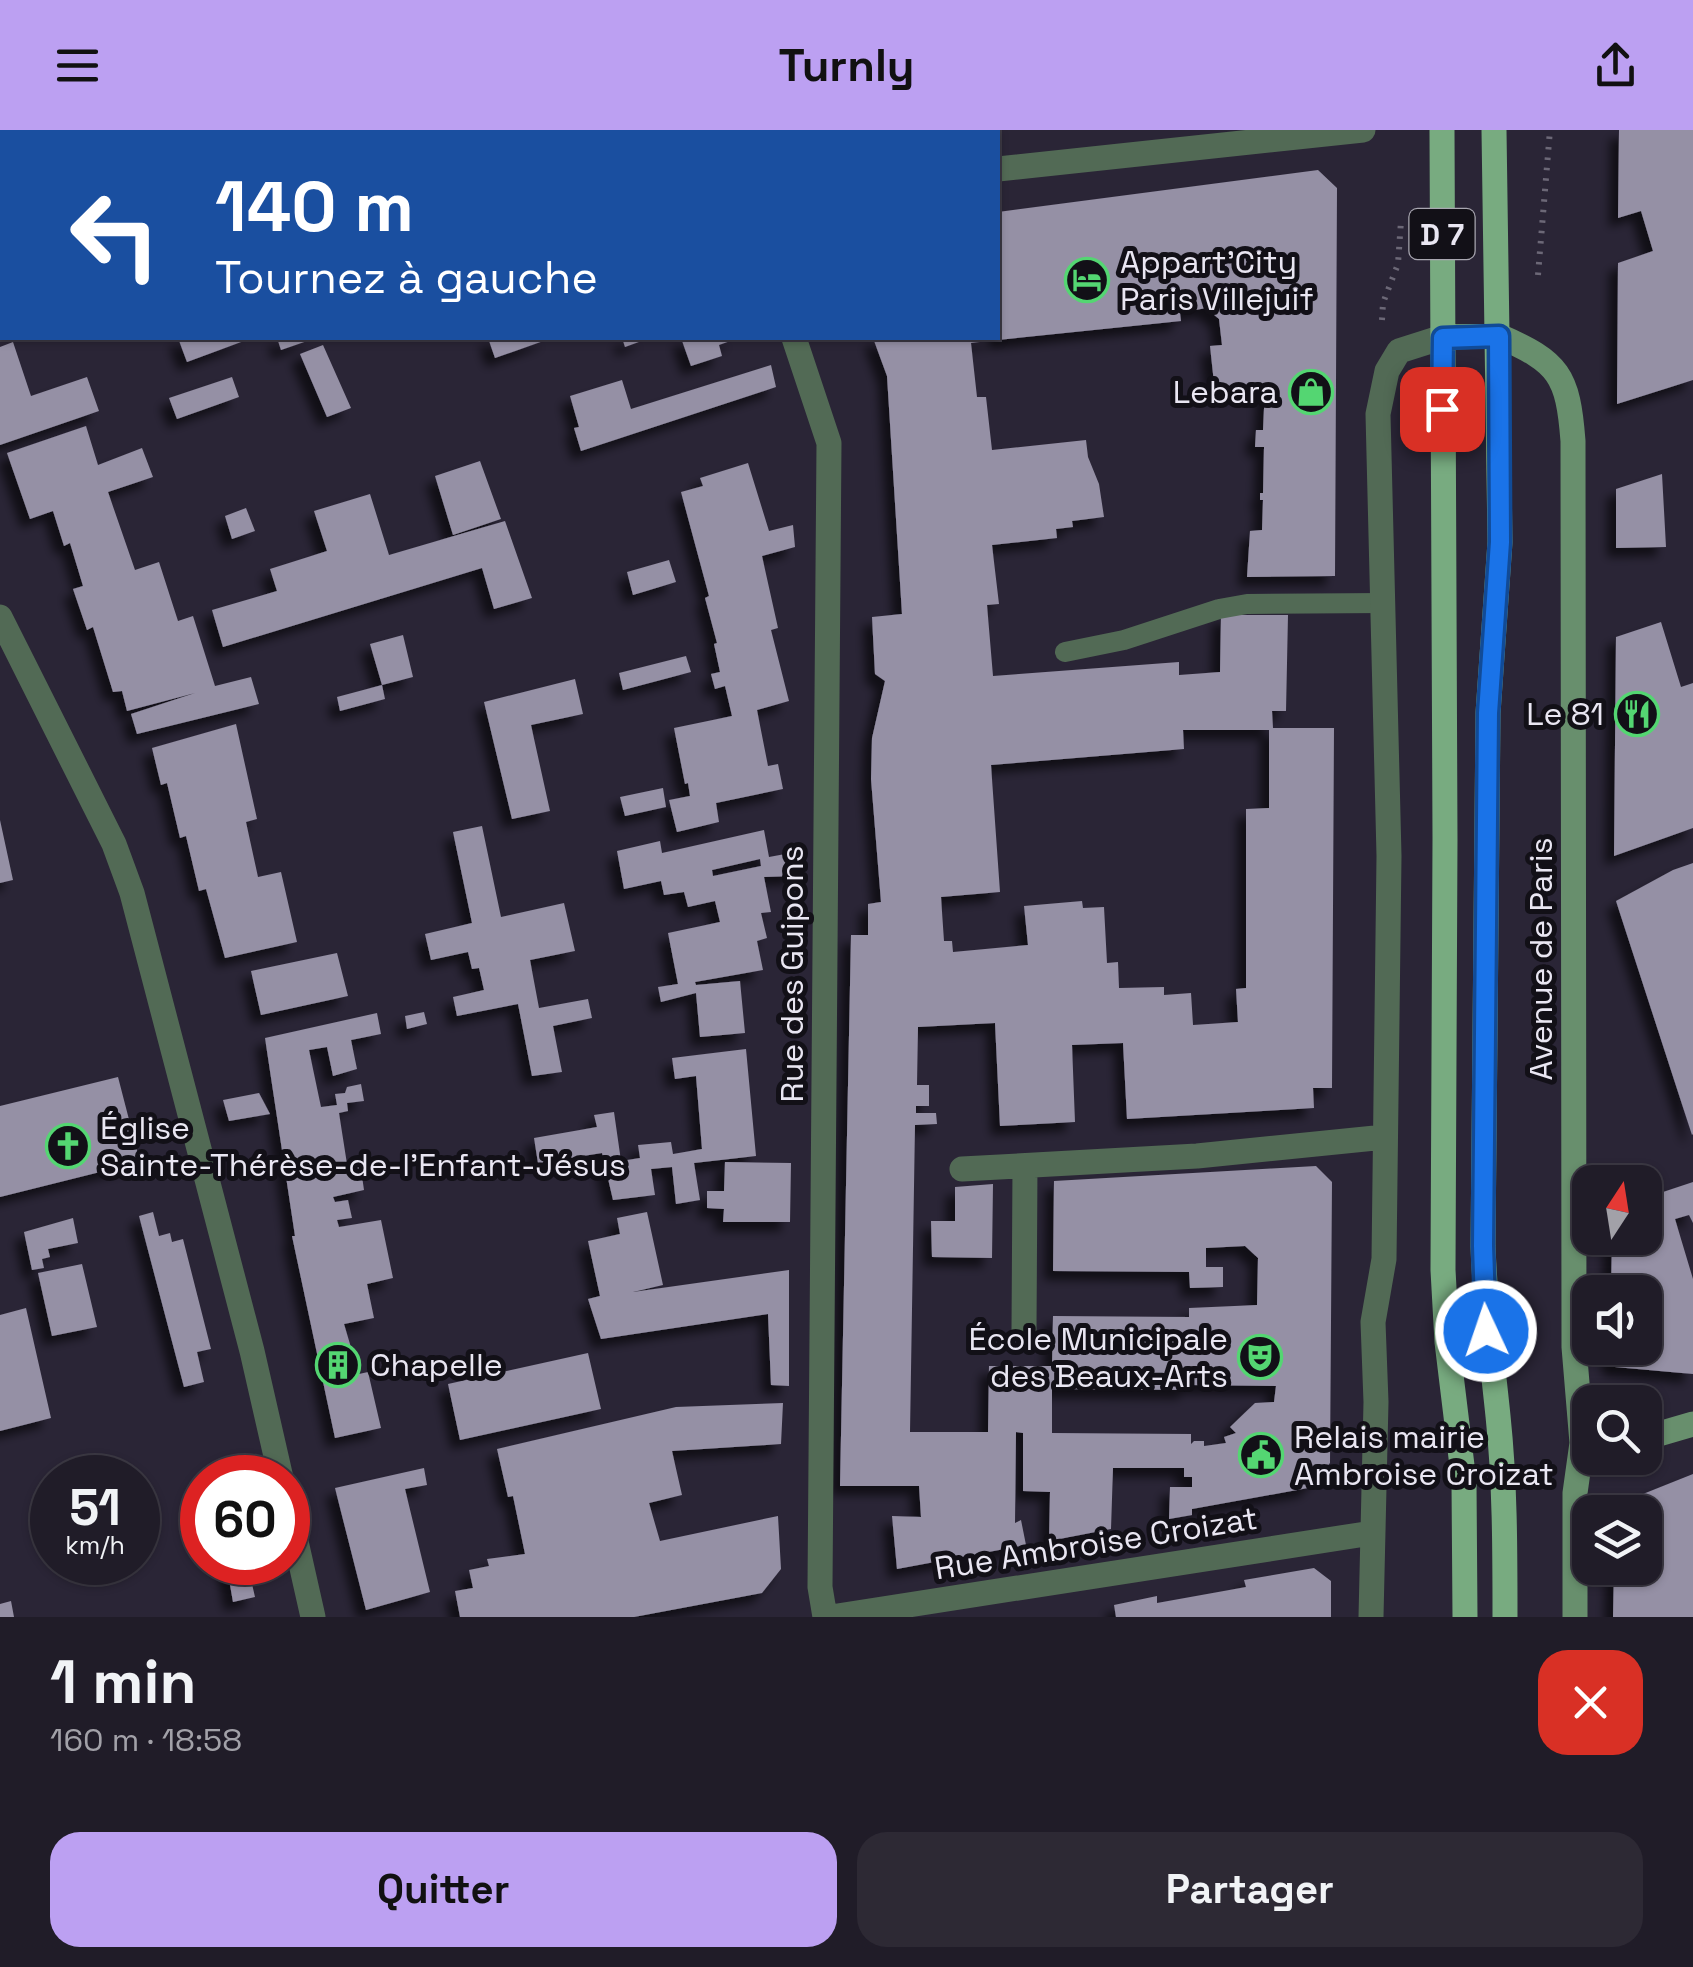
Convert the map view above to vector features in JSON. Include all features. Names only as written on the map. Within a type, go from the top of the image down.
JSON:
[{"type":"main road","name":"D 7","points":[[1442,130],[1446,839],[1443,1270],[1447,1342],[1464,1482],[1464,1617]]},
{"type":"main road","name":"Avenue de Paris","points":[[1494,130],[1500,542],[1488,713],[1483,1246],[1486,1331],[1502,1480],[1505,1617]]},
{"type":"main road","points":[[1443,338],[1499,336]]},
{"type":"main road","name":"Avenue de Paris","points":[[1499,336],[1540,354],[1556,369],[1571,408],[1574,1347],[1579,1385]]},
{"type":"main road","points":[[1662,1433],[1693,1424]]},
{"type":"main road","name":"Avenue de Paris","points":[[1575,1617],[1574,1492],[1578,1475]]},
{"type":"street","points":[[1000,169],[1363,130]]},
{"type":"street","points":[[1371,1617],[1376,1402],[1373,1322],[1384,1259],[1389,856],[1378,414],[1387,371],[1399,351],[1443,338]]},
{"type":"street","name":"Rue des Guipons","points":[[795,340],[829,443],[820,1586],[828,1617]]},
{"type":"street","points":[[0,617],[114,844],[132,893],[276,1455]]},
{"type":"street","points":[[962,1169],[1198,1156],[1385,1137]]},
{"type":"street","points":[[1024,1330],[1025,1166]]},
{"type":"street","name":"Rue Ambroise Croizat","points":[[828,1617],[1372,1533]]},
{"type":"street","points":[[306,1585],[313,1617]]},
{"type":"lane","points":[[1064,652],[1124,640],[1219,609],[1247,604],[1384,603]]},
{"type":"building","points":[[1619,130],[1693,130],[1693,380],[1617,404],[1618,263],[1653,251],[1641,211],[1618,218]]},
{"type":"building","points":[[1318,170],[1337,188],[1335,576],[1247,577],[1250,531],[1262,530],[1264,447],[1255,447],[1256,430],[1263,430],[1265,387],[1215,392],[1210,346],[1222,345],[1219,319],[1206,308],[1180,313],[1181,321],[1000,340],[1000,212]]},
{"type":"building","points":[[179,340],[247,340],[187,362]]},
{"type":"building","points":[[278,340],[310,340],[281,350]]},
{"type":"building","points":[[489,340],[546,340],[495,358]]},
{"type":"building","points":[[623,340],[644,340],[625,347]]},
{"type":"building","points":[[682,340],[733,340],[719,345],[722,356],[691,366]]},
{"type":"building","points":[[874,340],[996,340],[971,343],[977,397],[986,397],[992,450],[1086,440],[1104,517],[1072,521],[1073,527],[1056,529],[1057,538],[992,545],[999,604],[987,605],[993,676],[1179,662],[1179,675],[1220,672],[1221,615],[1288,615],[1286,711],[1272,711],[1273,728],[1334,728],[1332,1088],[1313,1088],[1314,1108],[1127,1119],[1123,1043],[1072,1045],[1075,1122],[1000,1126],[995,1023],[918,1027],[917,1085],[929,1085],[929,1106],[916,1106],[916,1113],[936,1113],[937,1124],[915,1125],[910,1432],[988,1432],[989,1366],[1052,1366],[1053,1316],[1189,1317],[1189,1308],[1257,1305],[1258,1258],[1245,1246],[1206,1248],[1206,1267],[1223,1267],[1223,1287],[1190,1288],[1189,1272],[1053,1271],[1054,1181],[1316,1166],[1332,1182],[1330,1463],[1308,1488],[1192,1509],[1192,1515],[1169,1519],[1170,1487],[1192,1487],[1192,1477],[1184,1477],[1184,1468],[1113,1468],[1111,1529],[1049,1541],[1050,1492],[1023,1491],[1023,1433],[1016,1432],[1015,1523],[1021,1520],[1026,1545],[897,1569],[892,1516],[921,1517],[919,1486],[840,1486],[851,935],[868,935],[868,904],[881,902],[871,779],[872,738],[885,681],[875,674],[872,617],[902,614],[887,376]],"holes":[[[1183,730],[1269,730],[1269,808],[1246,809],[1246,988],[1236,989],[1238,1022],[1193,1025],[1191,993],[1164,995],[1164,987],[1119,988],[1118,962],[1107,963],[1104,907],[1083,908],[1082,901],[1024,906],[1028,945],[953,952],[952,941],[944,941],[941,897],[1000,892],[991,765],[1184,749]],[[1276,1386],[1274,1402],[1255,1403],[1230,1427],[1236,1433],[1224,1437],[1226,1443],[1191,1444],[1191,1434],[1052,1433],[1052,1389]]]},
{"type":"building","points":[[13,342],[31,396],[87,377],[99,411],[0,445],[0,347]]},
{"type":"building","points":[[323,345],[351,408],[327,417],[300,354]]},
{"type":"building","points":[[771,365],[776,387],[581,451],[570,396],[622,380],[631,409]]},
{"type":"building","points":[[232,377],[239,397],[177,419],[169,398]]},
{"type":"building","points":[[86,426],[98,465],[142,448],[153,477],[108,492],[135,570],[159,562],[178,621],[193,616],[215,686],[251,677],[259,704],[137,734],[131,714],[195,693],[127,711],[122,691],[113,692],[93,627],[87,630],[73,589],[83,586],[70,543],[64,546],[53,511],[30,519],[7,453]]},
{"type":"building","points":[[480,461],[501,519],[453,535],[435,476]]},
{"type":"building","points":[[748,463],[769,531],[793,525],[795,547],[762,556],[778,628],[771,630],[789,701],[757,710],[768,766],[778,764],[783,789],[716,803],[719,822],[677,832],[669,800],[690,796],[674,728],[732,716],[725,686],[715,689],[711,674],[720,672],[714,644],[717,643],[705,598],[709,596],[681,492],[703,486],[700,478]]},
{"type":"building","points":[[1662,474],[1666,547],[1616,548],[1616,489]]},
{"type":"building","points":[[370,494],[389,555],[505,521],[532,598],[494,609],[482,568],[223,647],[212,610],[277,591],[270,569],[327,551],[314,511]]},
{"type":"building","points":[[246,508],[255,531],[232,539],[225,516]]},
{"type":"building","points":[[669,560],[676,582],[633,595],[627,572]]},
{"type":"building","points":[[1661,622],[1681,687],[1693,683],[1693,828],[1614,856],[1616,637]]},
{"type":"building","points":[[403,635],[413,677],[382,685],[370,644]]},
{"type":"building","points":[[686,656],[691,672],[623,690],[619,673]]},
{"type":"building","points":[[575,679],[583,714],[531,725],[550,811],[512,819],[484,702]]},
{"type":"building","points":[[382,685],[385,699],[340,711],[337,697]]},
{"type":"building","points":[[236,724],[257,819],[246,822],[258,877],[281,872],[297,942],[225,958],[206,889],[199,891],[186,836],[180,838],[167,783],[161,785],[152,748]]},
{"type":"building","points":[[663,788],[666,807],[625,816],[620,797]]},
{"type":"building","points":[[0,820],[13,880],[0,883]]},
{"type":"building","points":[[482,826],[501,917],[564,903],[575,951],[530,960],[539,1008],[588,999],[592,1018],[553,1026],[562,1072],[532,1076],[518,1004],[457,1016],[453,997],[484,990],[479,968],[472,969],[468,952],[431,960],[425,934],[472,923],[453,832]]},
{"type":"building","points":[[764,830],[769,857],[796,852],[796,876],[764,877],[771,912],[761,913],[767,938],[757,941],[763,970],[695,982],[696,985],[740,981],[745,1033],[700,1037],[696,993],[661,1002],[658,987],[678,984],[668,933],[720,922],[715,901],[688,907],[684,892],[664,895],[661,881],[624,889],[617,851],[660,841],[662,853]],"holes":[[[760,859],[761,866],[713,876],[712,870]]]},
{"type":"building","points":[[1693,863],[1693,1134],[1692,1135],[1616,901]]},
{"type":"building","points":[[337,953],[348,996],[261,1015],[251,971]]},
{"type":"building","points":[[424,1012],[427,1024],[407,1029],[405,1016]]},
{"type":"building","points":[[377,1013],[381,1034],[351,1040],[357,1069],[333,1076],[327,1047],[309,1050],[321,1107],[337,1105],[335,1094],[361,1084],[364,1101],[347,1103],[348,1111],[339,1113],[347,1164],[360,1162],[364,1190],[333,1197],[335,1202],[348,1200],[352,1218],[337,1220],[339,1227],[381,1220],[393,1278],[367,1284],[374,1318],[344,1324],[359,1374],[368,1372],[381,1428],[335,1438],[292,1236],[265,1038]]},
{"type":"building","points":[[746,1049],[756,1156],[694,1163],[700,1200],[676,1204],[672,1167],[651,1169],[655,1195],[613,1200],[602,1153],[538,1163],[534,1138],[597,1127],[594,1115],[614,1112],[621,1161],[640,1158],[638,1145],[671,1142],[673,1154],[702,1149],[696,1076],[675,1079],[672,1058]]},
{"type":"building","name":"Église Sainte-Thérèse-de-l'Enfant-Jésus","points":[[118,1077],[140,1162],[0,1197],[0,1106]]},
{"type":"building","points":[[259,1093],[270,1114],[229,1121],[223,1100]]},
{"type":"building","points":[[725,1162],[791,1163],[790,1222],[723,1222],[724,1209],[707,1208],[707,1191],[724,1191]]},
{"type":"building","points":[[1693,1182],[1693,1223],[1689,1215],[1675,1219],[1693,1279],[1693,1374],[1611,1365],[1662,1365],[1662,1275],[1611,1275],[1612,1255],[1662,1255],[1662,1192]]},
{"type":"building","points":[[993,1184],[992,1258],[932,1257],[931,1221],[955,1221],[955,1187]]},
{"type":"building","points":[[153,1212],[159,1236],[170,1233],[172,1242],[183,1239],[211,1349],[197,1352],[204,1382],[184,1387],[139,1216]]},
{"type":"building","points":[[647,1212],[663,1285],[633,1292],[789,1270],[789,1386],[771,1385],[768,1314],[601,1339],[588,1299],[600,1296],[588,1241],[620,1234],[617,1218]]},
{"type":"building","points":[[73,1218],[78,1243],[48,1249],[50,1257],[42,1259],[44,1268],[32,1270],[24,1232]]},
{"type":"building","points":[[82,1264],[97,1327],[52,1336],[38,1273]]},
{"type":"building","points":[[26,1308],[51,1418],[0,1431],[0,1315]]},
{"type":"building","points":[[588,1353],[601,1409],[460,1440],[448,1384]]},
{"type":"building","points":[[783,1403],[781,1444],[672,1451],[682,1495],[649,1503],[660,1541],[778,1516],[781,1569],[762,1593],[634,1617],[460,1617],[455,1591],[473,1588],[469,1570],[489,1566],[487,1559],[525,1554],[513,1496],[508,1497],[497,1449],[676,1407]]},
{"type":"building","points":[[424,1468],[427,1485],[405,1489],[430,1592],[366,1610],[335,1488]]},
{"type":"building","points":[[1693,1474],[1693,1617],[1613,1617],[1614,1585],[1662,1585],[1662,1495],[1643,1494]]},
{"type":"building","points":[[1314,1568],[1331,1581],[1331,1617],[1116,1617],[1114,1605],[1157,1596],[1157,1603],[1246,1587],[1244,1580]]},
{"type":"building","points":[[230,1585],[252,1585],[255,1597],[233,1602]]},
{"type":"building","points":[[11,1601],[14,1617],[0,1617],[0,1604]]},
{"type":"place","name":"Appart'City Paris Villejuif","points":[[1087,280]]},
{"type":"place","name":"Lebara","points":[[1311,392]]},
{"type":"place","name":"Le 81","points":[[1637,714]]},
{"type":"place","name":"Église Sainte-Thérèse-de-l'Enfant-Jésus","points":[[68,1146]]},
{"type":"place","name":"École Municipale des Beaux-Arts","points":[[1260,1357]]},
{"type":"place","name":"Chapelle","points":[[338,1365]]},
{"type":"place","name":"Relais mairie Ambroise Croizat","points":[[1261,1455]]},
{"type":"route","points":[[1442,409],[1443,338],[1499,336],[1500,542],[1488,713],[1483,1246],[1486,1331]]}]
